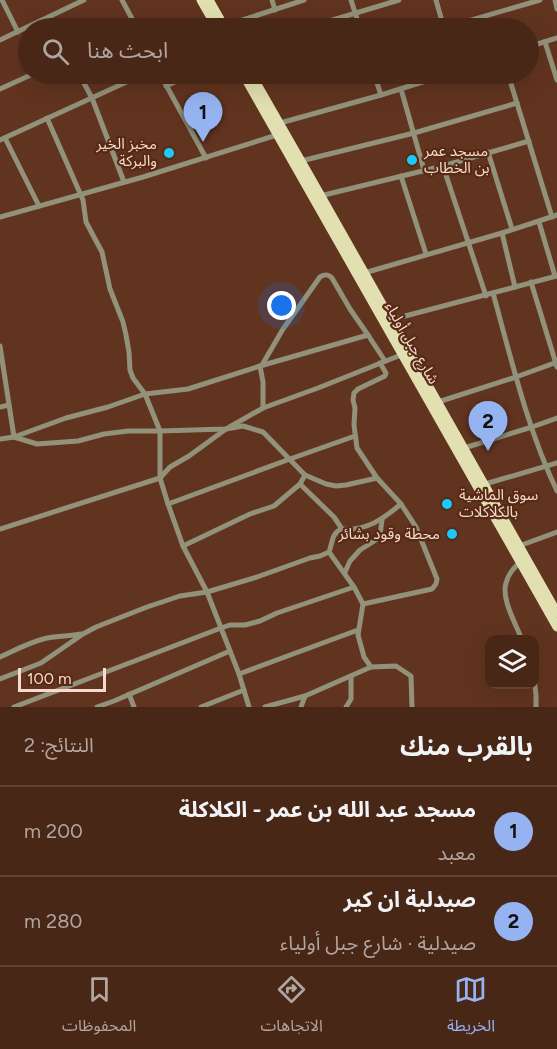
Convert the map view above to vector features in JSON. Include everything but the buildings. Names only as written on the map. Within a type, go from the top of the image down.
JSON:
[{"type":"main road","points":[[201,0],[214,18]]},
{"type":"main road","points":[[209,0],[217,18]]},
{"type":"main road","name":"شارع جبل أولياء","points":[[250,84],[301,161],[557,613]]},
{"type":"main road","name":"شارع جبل أولياء","points":[[256,84],[401,355],[557,627]]},
{"type":"street","points":[[0,40],[18,32],[2,0]]},
{"type":"street","points":[[49,17],[84,0]]},
{"type":"street","points":[[122,0],[131,18]]},
{"type":"street","points":[[272,0],[275,10]]},
{"type":"street","points":[[251,18],[304,0]]},
{"type":"street","points":[[351,0],[357,18]]},
{"type":"street","points":[[342,18],[399,0]]},
{"type":"street","points":[[436,0],[441,18]]},
{"type":"street","points":[[478,18],[540,0]]},
{"type":"street","points":[[555,0],[557,9]]},
{"type":"street","points":[[539,44],[557,38]]},
{"type":"street","points":[[545,42],[557,80]]},
{"type":"street","points":[[0,89],[18,81]]},
{"type":"street","points":[[84,84],[92,98],[123,182]]},
{"type":"street","points":[[39,206],[2,139],[122,84]]},
{"type":"street","points":[[170,84],[166,86],[206,158]]},
{"type":"street","points":[[377,84],[381,96]]},
{"type":"street","points":[[0,217],[206,158],[280,129],[417,84]]},
{"type":"street","points":[[364,273],[554,216],[511,84]]},
{"type":"street","points":[[401,89],[424,170]]},
{"type":"street","points":[[301,161],[414,133],[517,103]]},
{"type":"street","points":[[47,118],[85,204],[86,222],[102,252],[110,289],[123,322],[130,370],[145,394],[160,431],[160,478],[168,504],[183,546],[207,592],[239,674],[249,707]]},
{"type":"street","points":[[320,196],[442,166],[529,141]]},
{"type":"street","points":[[488,152],[512,230]]},
{"type":"street","points":[[442,166],[486,296]]},
{"type":"street","points":[[401,176],[426,254]]},
{"type":"street","points":[[390,320],[556,276],[539,222]]},
{"type":"street","points":[[502,233],[515,287]]},
{"type":"street","points":[[262,408],[261,366],[283,329],[320,277],[325,274],[329,275],[368,335],[386,373],[385,376],[363,386],[354,393],[355,436],[360,454],[377,478],[401,504],[416,527],[437,579],[432,589],[363,604]]},
{"type":"street","points":[[438,402],[557,364],[531,282]]},
{"type":"street","points":[[493,293],[532,427],[545,467],[557,491]]},
{"type":"street","points":[[0,440],[145,394],[188,389],[368,335]]},
{"type":"street","points":[[0,346],[14,437]]},
{"type":"street","points":[[0,530],[160,478],[170,467],[262,408],[401,355]]},
{"type":"street","points":[[0,408],[9,405]]},
{"type":"street","points":[[464,448],[557,418]]},
{"type":"street","points":[[14,437],[36,444],[78,441],[128,431],[226,429],[243,426],[263,432],[305,475],[326,484],[346,485],[377,478]]},
{"type":"street","points":[[168,504],[355,436]]},
{"type":"street","points":[[485,484],[557,463]]},
{"type":"street","points":[[183,546],[250,514],[274,506],[300,484],[305,475]]},
{"type":"street","points":[[300,484],[334,517],[342,529]]},
{"type":"street","points":[[329,552],[336,531],[353,530],[382,520],[401,504]]},
{"type":"street","points":[[345,572],[350,561],[360,550],[380,535],[382,520]]},
{"type":"street","points":[[519,546],[557,532]]},
{"type":"street","points":[[329,552],[345,572],[363,604],[358,635],[364,657],[371,667]]},
{"type":"street","points":[[0,680],[41,663],[96,627],[147,607],[180,596],[207,592],[257,577],[329,552]]},
{"type":"street","points":[[520,562],[511,572],[505,584],[506,599],[520,635]]},
{"type":"street","points":[[14,707],[221,628],[260,621],[354,586]]},
{"type":"street","points":[[239,674],[358,630]]},
{"type":"street","points":[[0,657],[40,640],[83,634]]},
{"type":"street","points":[[97,707],[230,651]]},
{"type":"street","points":[[265,707],[305,696],[371,667],[396,666],[411,676],[412,707]]},
{"type":"street","points":[[346,707],[351,699],[351,676]]},
{"type":"street","points":[[535,689],[536,707]]},
{"type":"street","points":[[201,707],[244,690]]},
{"type":"street","points":[[129,694],[134,707]]},
{"type":"street","points":[[301,707],[305,696]]},
{"type":"place","name":"مسجد عبد الله بن عمر - الكلاكلة","points":[[203,142]]},
{"type":"place","name":"مخبز الخير والبركة","points":[[169,153]]},
{"type":"place","name":"مسجد عمر بن الخطاب","points":[[412,160]]},
{"type":"place","name":"صيدلية ان كير","points":[[488,451]]},
{"type":"place","name":"سوق الماشية بالكلاكلات","points":[[447,504]]},
{"type":"place","name":"محطة وقود بشائر","points":[[452,534]]}]
